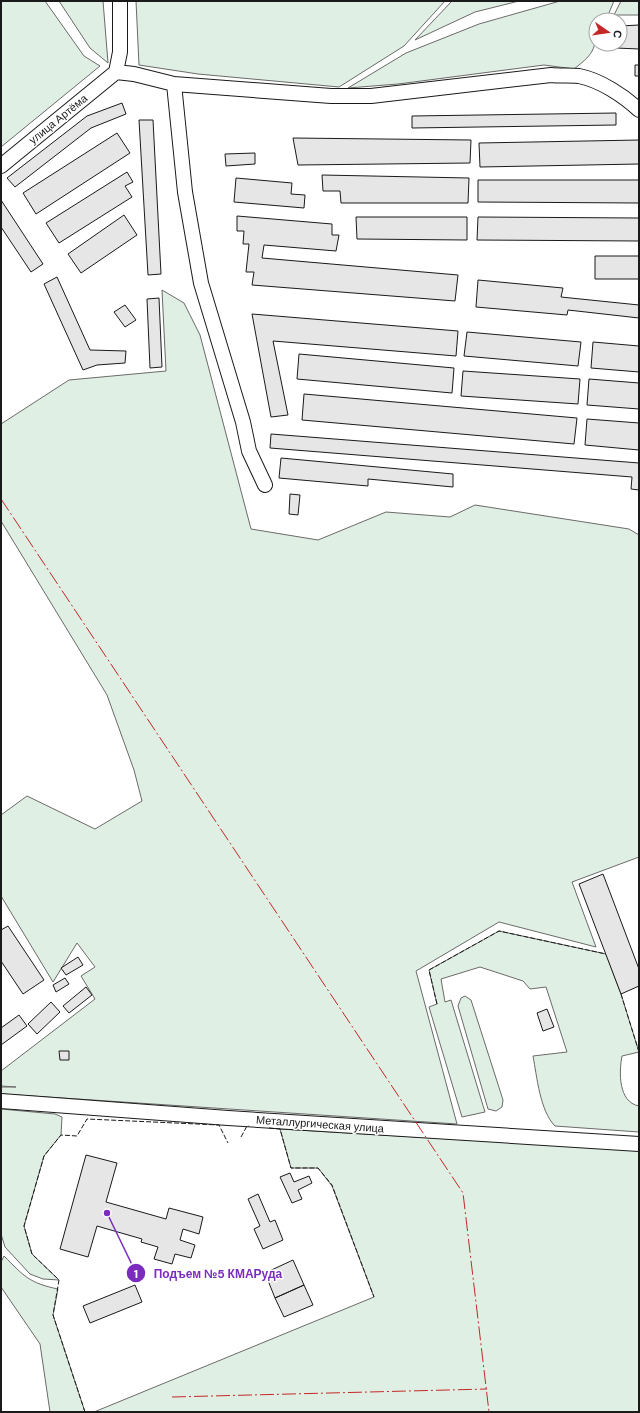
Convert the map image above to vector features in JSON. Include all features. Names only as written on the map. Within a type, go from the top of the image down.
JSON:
[{"type":"street","points":[[120,1],[120,52],[116,72],[134,74],[174,84],[331,96],[371,96],[551,75],[580,76],[602,85],[631,102],[639,110]]},
{"type":"street","name":"улица Артёма","points":[[1,166],[116,72]]},
{"type":"street","points":[[174,84],[185,192],[201,283],[243,422],[249,451],[265,485]]},
{"type":"street","name":"Металлургическая улица","points":[[1,1101],[228,1118],[639,1144]]},
{"type":"green space","points":[[1,1],[45,1],[84,56],[100,66],[1,147]]},
{"type":"green space","points":[[59,1],[103,1],[108,63],[90,48]]},
{"type":"green space","points":[[136,1],[445,1],[404,46],[339,87],[198,74],[139,65]]},
{"type":"green space","points":[[452,1],[519,1],[475,12],[415,40]]},
{"type":"green space","points":[[560,1],[614,1],[609,12],[588,12],[588,52],[592,52],[574,69],[544,65],[398,84],[348,88],[406,53],[479,24]]},
{"type":"green space","points":[[621,1],[639,1],[639,15],[628,15],[628,12],[616,12]]},
{"type":"green space","points":[[162,290],[184,303],[200,335],[251,529],[318,540],[386,512],[450,517],[475,505],[629,529],[639,535],[639,857],[572,882],[596,947],[499,922],[416,971],[457,1124],[1,1094],[1,1087],[16,1087],[1,1086],[1,1071],[95,999],[81,976],[95,967],[77,943],[53,982],[1,896],[1,815],[27,796],[95,829],[142,801],[134,770],[107,695],[1,521],[1,424],[69,380],[166,371]]},
{"type":"green space","points":[[499,931],[606,954],[621,994],[639,1052],[622,1056],[620,1070],[622,1086],[627,1099],[639,1106],[639,1132],[555,1126],[550,1120],[543,1103],[533,1056],[567,1052],[546,987],[530,989],[523,981],[480,967],[441,979],[445,1002],[451,1000],[485,1112],[462,1117],[429,1007],[437,1004],[429,970]]},
{"type":"green space","points":[[465,996],[471,1000],[503,1100],[502,1107],[496,1111],[488,1109],[458,1006],[461,998]]},
{"type":"green space","points":[[1,1109],[55,1114],[62,1117],[61,1135],[44,1156],[24,1226],[32,1254],[59,1280],[43,1279],[30,1274],[5,1247],[1,1234]]},
{"type":"green space","points":[[280,1129],[639,1150],[639,1412],[94,1412],[374,1297],[332,1186],[318,1168],[291,1168]]},
{"type":"green space","points":[[4,1256],[28,1278],[48,1287],[58,1289],[53,1315],[85,1412],[50,1412],[40,1344],[1,1287],[1,1262]]},
{"type":"building","points":[[639,25],[639,49],[628,49],[628,26]]},
{"type":"building","points":[[635,65],[639,65],[639,76],[635,76]]},
{"type":"building","points":[[122,103],[126,114],[91,128],[15,187],[7,178],[87,116]]},
{"type":"building","points":[[616,113],[616,125],[412,128],[412,116]]},
{"type":"building","points":[[139,120],[153,120],[161,274],[148,275]]},
{"type":"building","points":[[117,133],[130,153],[36,214],[23,193]]},
{"type":"building","points":[[293,138],[471,140],[470,163],[298,165]]},
{"type":"building","points":[[639,140],[639,164],[480,167],[479,143]]},
{"type":"building","points":[[255,153],[255,164],[226,166],[225,154]]},
{"type":"building","points":[[127,172],[133,182],[125,186],[132,197],[59,243],[46,223]]},
{"type":"building","points":[[322,175],[469,178],[468,203],[341,203],[340,191],[323,191]]},
{"type":"building","points":[[236,178],[292,183],[291,194],[305,195],[304,208],[234,202]]},
{"type":"building","points":[[478,180],[639,180],[639,203],[478,202]]},
{"type":"building","points":[[1,200],[43,264],[31,272],[1,227]]},
{"type":"building","points":[[124,215],[137,235],[81,273],[68,254]]},
{"type":"building","points":[[237,216],[332,224],[332,235],[339,235],[336,251],[264,245],[262,258],[458,275],[455,301],[252,285],[254,272],[246,272],[249,244],[243,244],[244,231],[237,231]]},
{"type":"building","points":[[356,217],[467,217],[467,240],[357,239]]},
{"type":"building","points":[[478,217],[639,218],[639,241],[477,240]]},
{"type":"building","points":[[595,256],[639,256],[639,279],[595,279]]},
{"type":"building","points":[[57,277],[90,350],[126,351],[125,363],[97,365],[83,370],[44,284]]},
{"type":"building","points":[[478,280],[563,288],[561,297],[639,305],[639,318],[568,310],[567,315],[476,307]]},
{"type":"building","points":[[159,298],[162,367],[150,368],[147,299]]},
{"type":"building","points":[[125,305],[136,320],[125,327],[114,312]]},
{"type":"building","points":[[252,314],[458,331],[456,356],[273,341],[288,415],[271,417]]},
{"type":"building","points":[[467,332],[581,342],[578,366],[464,356]]},
{"type":"building","points":[[593,342],[639,346],[639,372],[591,368]]},
{"type":"building","points":[[299,354],[454,368],[452,393],[297,379]]},
{"type":"building","points":[[463,371],[580,379],[578,404],[461,396]]},
{"type":"building","points":[[589,379],[639,383],[639,409],[587,405]]},
{"type":"building","points":[[304,394],[577,418],[574,444],[302,420]]},
{"type":"building","points":[[587,419],[639,423],[639,450],[585,445]]},
{"type":"building","points":[[271,434],[639,463],[639,490],[631,489],[632,477],[270,448]]},
{"type":"building","points":[[281,458],[453,474],[453,487],[368,479],[368,486],[279,478]]},
{"type":"building","points":[[290,494],[300,495],[298,515],[289,514]]},
{"type":"building","points":[[603,874],[639,969],[639,986],[621,994],[579,884]]},
{"type":"building","points":[[8,926],[44,980],[23,994],[1,961],[1,930]]},
{"type":"building","points":[[78,957],[83,965],[66,975],[61,968]]},
{"type":"building","points":[[65,978],[69,984],[56,992],[53,985]]},
{"type":"building","points":[[86,987],[92,995],[69,1013],[63,1006]]},
{"type":"building","points":[[51,1002],[60,1012],[37,1034],[28,1024]]},
{"type":"building","points":[[547,1009],[554,1027],[543,1031],[537,1013]]},
{"type":"building","points":[[19,1015],[27,1026],[1,1045],[1,1028]]},
{"type":"building","points":[[59,1051],[69,1051],[69,1060],[60,1060]]},
{"type":"building","points":[[86,1155],[117,1163],[106,1202],[166,1219],[169,1208],[203,1217],[199,1234],[183,1229],[180,1240],[195,1245],[191,1258],[175,1254],[172,1264],[154,1259],[158,1247],[141,1242],[142,1239],[97,1226],[88,1257],[60,1249]]},
{"type":"building","points":[[290,1173],[294,1182],[309,1176],[312,1183],[298,1190],[302,1199],[292,1203],[280,1177]]},
{"type":"building","points":[[258,1194],[270,1222],[275,1220],[283,1240],[263,1249],[254,1229],[260,1226],[248,1199]]},
{"type":"building","points":[[293,1260],[304,1285],[275,1298],[265,1273]]},
{"type":"building","points":[[135,1285],[142,1302],[90,1323],[83,1306]]},
{"type":"building","points":[[304,1285],[313,1305],[284,1317],[275,1298]]},
{"type":"fence","points":[[437,1004],[429,970],[499,931],[606,954]]},
{"type":"fence","points":[[621,994],[639,1052]]},
{"type":"fence","points":[[85,1412],[53,1315],[59,1280],[32,1254],[24,1226],[44,1156],[61,1135],[77,1136],[87,1119],[219,1125],[228,1143]]},
{"type":"fence","points":[[241,1137],[247,1126],[249,1126]]},
{"type":"fence","points":[[269,1128],[280,1129],[291,1168],[318,1168],[332,1185],[374,1297]]},
{"type":"power","points":[[1,499],[463,1193],[489,1412]]},
{"type":"power","points":[[172,1397],[487,1389]]},
{"type":"place","name":"Подъем №5 КМАРуда","points":[[107,1213]]}]
